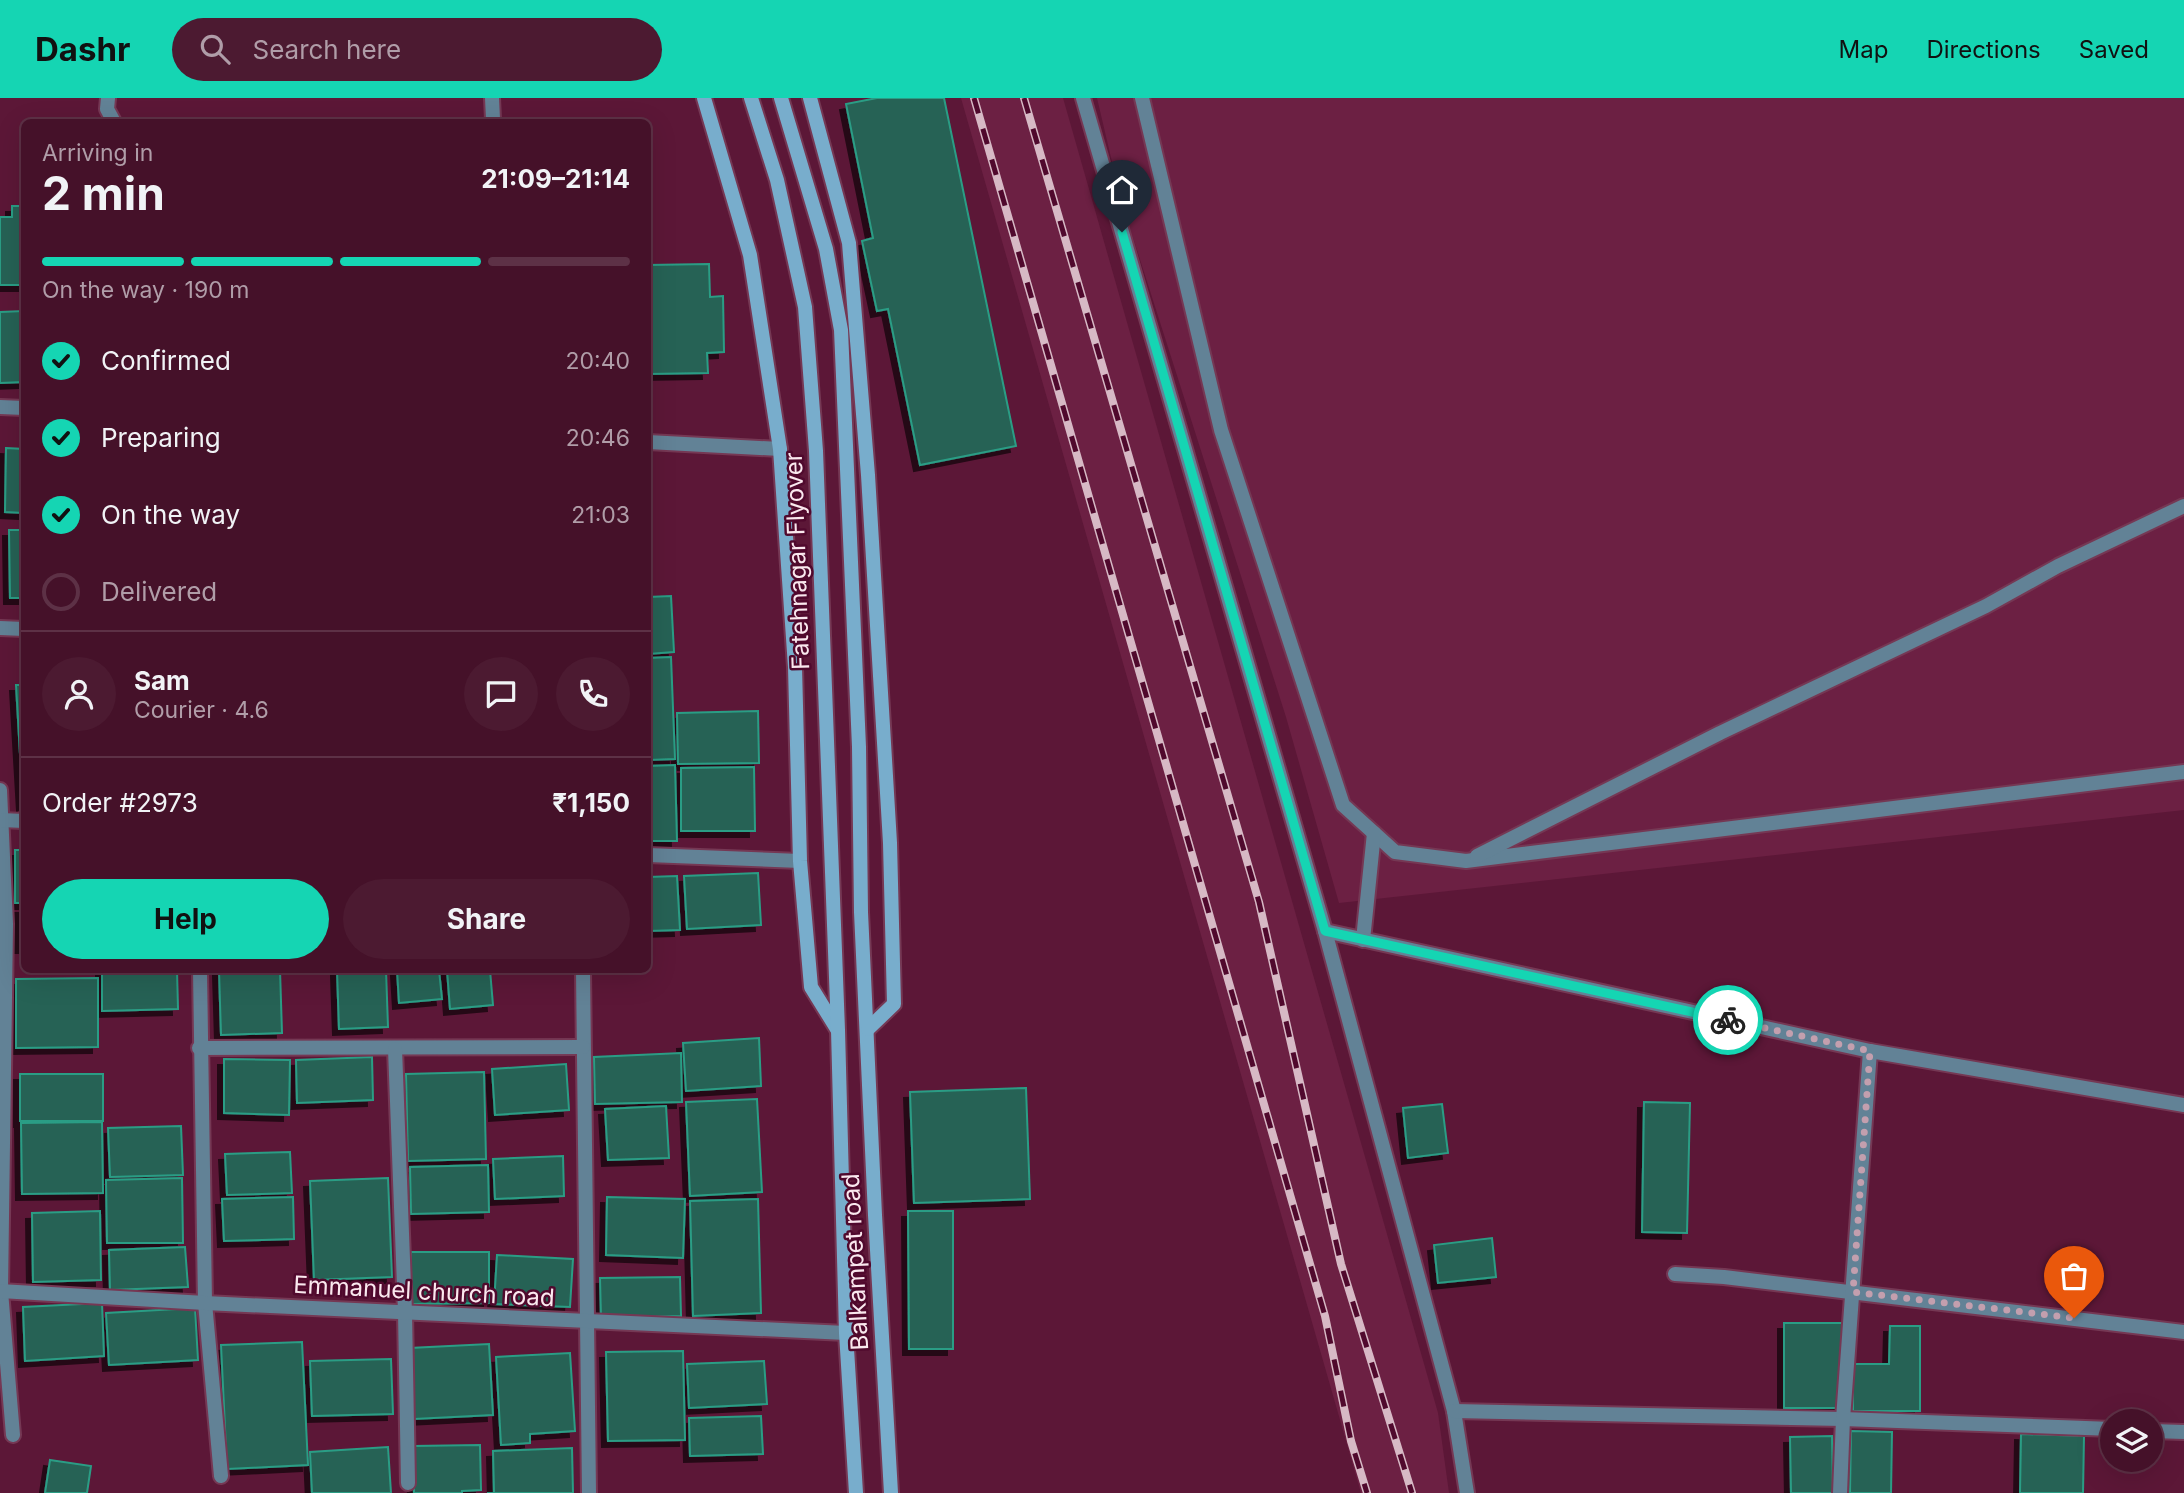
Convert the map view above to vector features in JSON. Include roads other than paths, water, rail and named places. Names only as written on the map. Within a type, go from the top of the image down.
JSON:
[{"type":"main road","points":[[704,98],[750,255],[780,449],[795,667],[800,861],[811,987],[838,1030]]},
{"type":"main road","name":"Fatehnagar Flyover","points":[[751,98],[777,180],[806,307],[816,451],[838,1030]]},
{"type":"main road","points":[[781,98],[826,249],[841,330],[859,747],[861,912],[868,1029]]},
{"type":"main road","points":[[810,98],[849,243],[868,475],[891,844],[894,1004],[868,1029]]},
{"type":"main road","name":"Balkampet road","points":[[868,1029],[875,1215],[891,1493]]},
{"type":"main road","name":"Balkampet road","points":[[838,1030],[846,1333],[856,1493]]},
{"type":"street","points":[[108,98],[107,109],[112,119]]},
{"type":"street","points":[[492,98],[493,119]]},
{"type":"street","points":[[1083,98],[1325,931],[1454,1410],[1467,1493]]},
{"type":"street","points":[[1142,98],[1221,430],[1343,805],[1395,852],[1466,861],[2184,772]]},
{"type":"street","points":[[0,407],[21,408]]},
{"type":"street","points":[[651,442],[780,449]]},
{"type":"street","points":[[1466,861],[1720,733],[1986,606],[2058,566],[2184,506]]},
{"type":"street","points":[[0,628],[21,629]]},
{"type":"street","points":[[0,790],[3,924],[0,1291],[13,1435]]},
{"type":"street","points":[[1,820],[21,821]]},
{"type":"street","points":[[1363,940],[1374,833]]},
{"type":"street","points":[[651,855],[800,861]]},
{"type":"street","points":[[1325,931],[1870,1051],[2184,1105]]},
{"type":"street","points":[[200,973],[205,1303],[222,1476]]},
{"type":"street","points":[[583,973],[589,1493]]},
{"type":"street","points":[[200,1048],[583,1047]]},
{"type":"street","points":[[395,1049],[405,1312],[408,1483]]},
{"type":"street","points":[[1840,1493],[1870,1051]]},
{"type":"street","points":[[1675,1274],[1853,1292],[2184,1332]]},
{"type":"street","name":"Emmanuel church road","points":[[0,1291],[846,1333]]},
{"type":"street","points":[[1454,1410],[1843,1419],[2100,1429]]},
{"type":"street","points":[[2163,1431],[2184,1432]]},
{"type":"railway","points":[[974,98],[1325,1316],[1351,1441],[1367,1493]]},
{"type":"railway","points":[[1024,98],[1259,902],[1341,1264],[1412,1493]]}]
